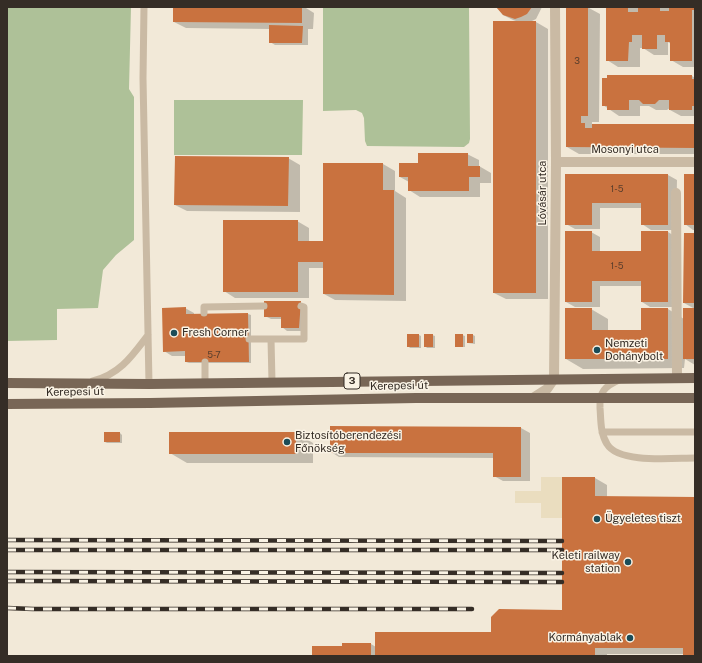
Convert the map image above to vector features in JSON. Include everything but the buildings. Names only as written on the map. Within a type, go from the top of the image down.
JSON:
[{"type":"main road","name":"Kerepesi út","points":[[7,383],[149,384],[695,378]]},
{"type":"main road","name":"Kerepesi út","points":[[7,404],[408,398],[695,398]]},
{"type":"street","name":"Lóvásár utca","points":[[554,379],[556,162],[555,7]]},
{"type":"street","name":"Mosonyi utca","points":[[556,162],[695,162]]},
{"type":"street","points":[[676,193],[677,378]]},
{"type":"street","points":[[533,398],[546,389],[554,379]]},
{"type":"lane","points":[[144,7],[143,78],[149,384]]},
{"type":"lane","points":[[204,313],[204,307],[264,306]]},
{"type":"lane","points":[[249,338],[304,338],[303,306]]},
{"type":"lane","points":[[84,383],[102,379],[116,371],[132,356],[148,335]]},
{"type":"lane","points":[[271,338],[272,382]]},
{"type":"lane","points":[[205,362],[205,383]]},
{"type":"lane","points":[[623,378],[606,386],[600,399],[602,432],[607,445],[612,451],[627,457],[636,458],[695,458]]},
{"type":"lane","points":[[602,432],[695,432]]},
{"type":"green space","points":[[7,7],[131,7],[129,89],[134,97],[134,240],[116,255],[103,270],[98,308],[57,309],[57,340],[7,341]]},
{"type":"green space","points":[[323,7],[469,7],[469,143],[464,147],[367,146],[365,141],[364,118],[362,113],[356,110],[323,111]]},
{"type":"green space","points":[[174,100],[303,100],[302,155],[174,155]]},
{"type":"shaded area","points":[[541,477],[562,477],[562,518],[541,518],[541,503],[515,503],[515,491],[541,491]]},
{"type":"railway","points":[[7,540],[562,541]]},
{"type":"railway","points":[[7,550],[562,550]]},
{"type":"railway","points":[[7,572],[562,573]]},
{"type":"railway","points":[[7,581],[562,582]]},
{"type":"railway","points":[[7,608],[472,609]]},
{"type":"place","name":"Fresh Corner","points":[[174,333]]},
{"type":"place","name":"Nemzeti Dohánybolt","points":[[597,350]]},
{"type":"place","name":"Biztosítóberendezési Főnökség","points":[[287,442]]},
{"type":"place","name":"Ügyeletes tiszt","points":[[597,519]]},
{"type":"place","name":"Keleti railway station","points":[[628,562]]},
{"type":"place","name":"Kormányablak","points":[[630,638]]}]
